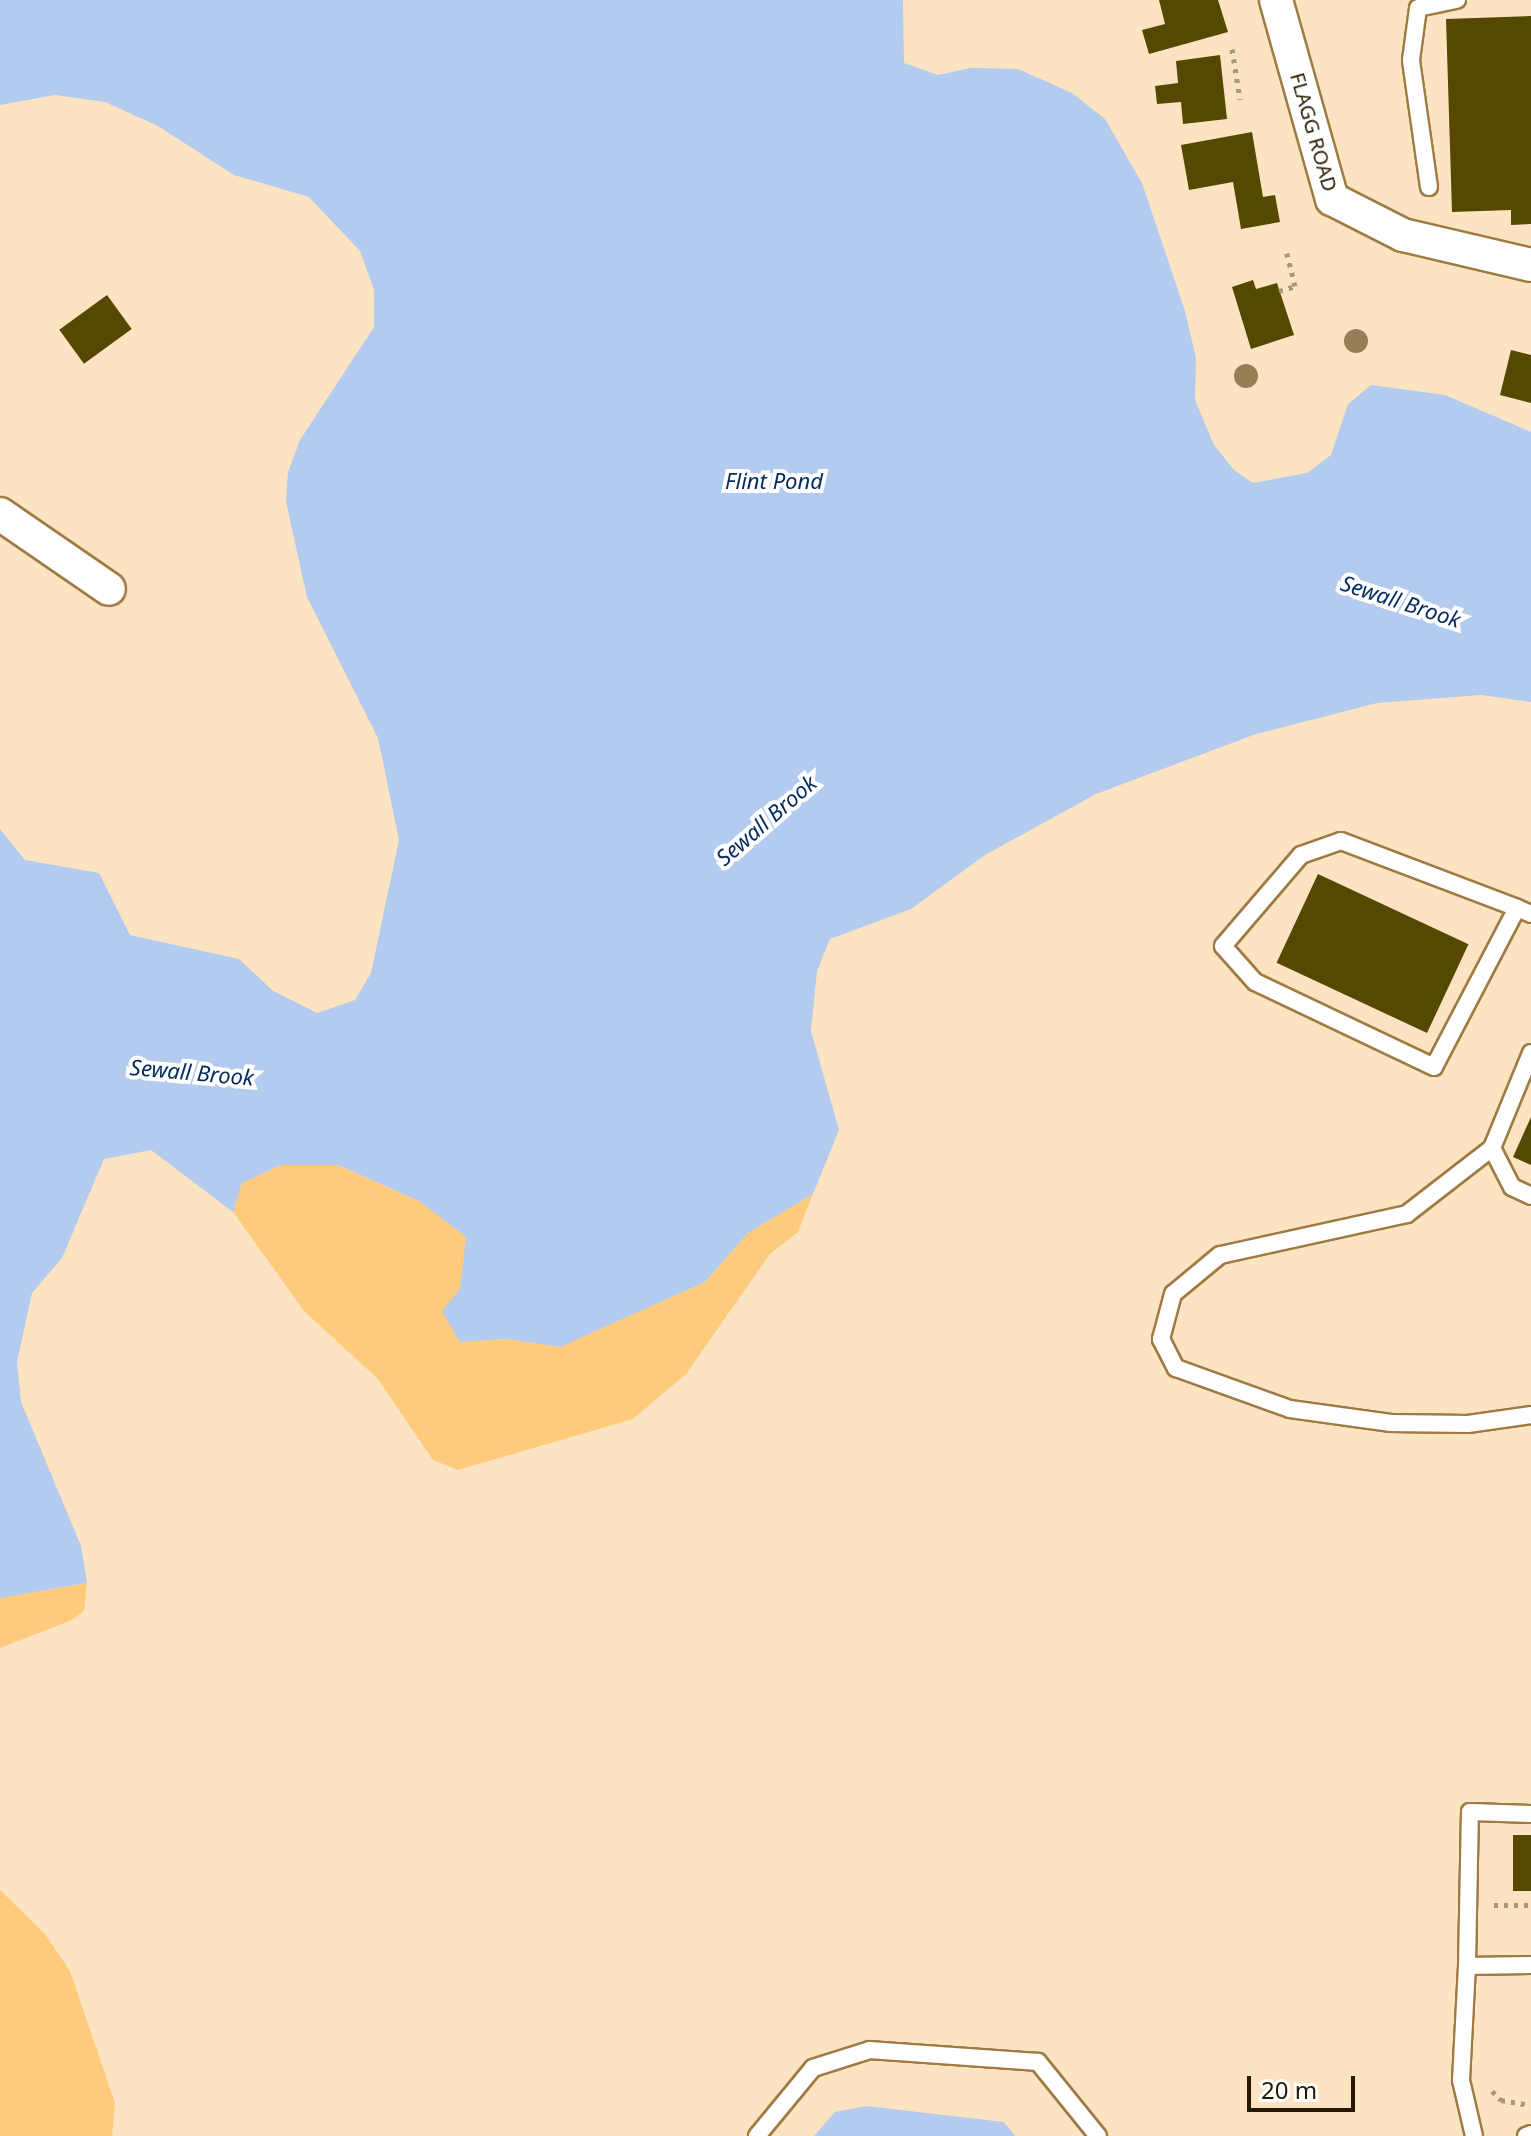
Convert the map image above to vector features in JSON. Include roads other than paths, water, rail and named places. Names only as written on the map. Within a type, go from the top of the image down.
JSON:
[{"type":"street","name":"FLAGG ROAD","points":[[1276,0],[1332,199],[1403,235],[1531,265]]},
{"type":"street","points":[[0,514],[109,589]]},
{"type":"lane","points":[[1429,187],[1411,60],[1418,8],[1457,0]]},
{"type":"lane","points":[[1341,841],[1524,911],[1434,1067],[1255,982],[1223,946],[1301,855],[1341,841]]},
{"type":"lane","points":[[1531,1053],[1492,1148],[1407,1214],[1220,1255],[1173,1294],[1161,1339],[1176,1368],[1290,1409],[1391,1423],[1468,1424],[1531,1415]]},
{"type":"lane","points":[[1492,1148],[1512,1187],[1531,1196]]},
{"type":"lane","points":[[1474,2136],[1461,2080],[1470,1812],[1531,1814]]},
{"type":"lane","points":[[1467,1966],[1531,1965]]},
{"type":"lane","points":[[757,2136],[813,2068],[870,2050],[1038,2062],[1098,2136]]},
{"type":"water","name":"Flint Pond","points":[[0,0],[903,0],[904,63],[938,75],[971,68],[1018,69],[1072,93],[1105,119],[1142,183],[1185,311],[1196,358],[1195,400],[1214,445],[1234,470],[1253,483],[1307,473],[1331,455],[1348,404],[1371,385],[1445,395],[1531,432],[1531,702],[1481,695],[1377,703],[1256,734],[1096,794],[985,855],[911,909],[830,939],[817,971],[811,1031],[839,1130],[813,1194],[748,1233],[705,1282],[560,1347],[506,1339],[460,1342],[442,1311],[460,1289],[466,1237],[419,1201],[338,1165],[281,1165],[242,1183],[233,1212],[151,1150],[104,1159],[62,1258],[32,1293],[17,1362],[21,1402],[81,1546],[87,1583],[0,1598],[0,829],[25,860],[99,873],[130,935],[239,959],[273,991],[317,1013],[355,1000],[371,973],[399,840],[378,738],[307,597],[286,502],[288,472],[300,440],[374,327],[374,290],[360,251],[309,197],[234,175],[158,126],[105,102],[55,95],[0,105]]},
{"type":"water","points":[[866,2106],[1004,2122],[1015,2136],[814,2136],[835,2112]]},
{"type":"water label","name":"Sewall Brook","points":[[1401,601]]},
{"type":"water label","name":"Sewall Brook","points":[[766,820]]},
{"type":"water label","name":"Sewall Brook","points":[[192,1072]]}]
